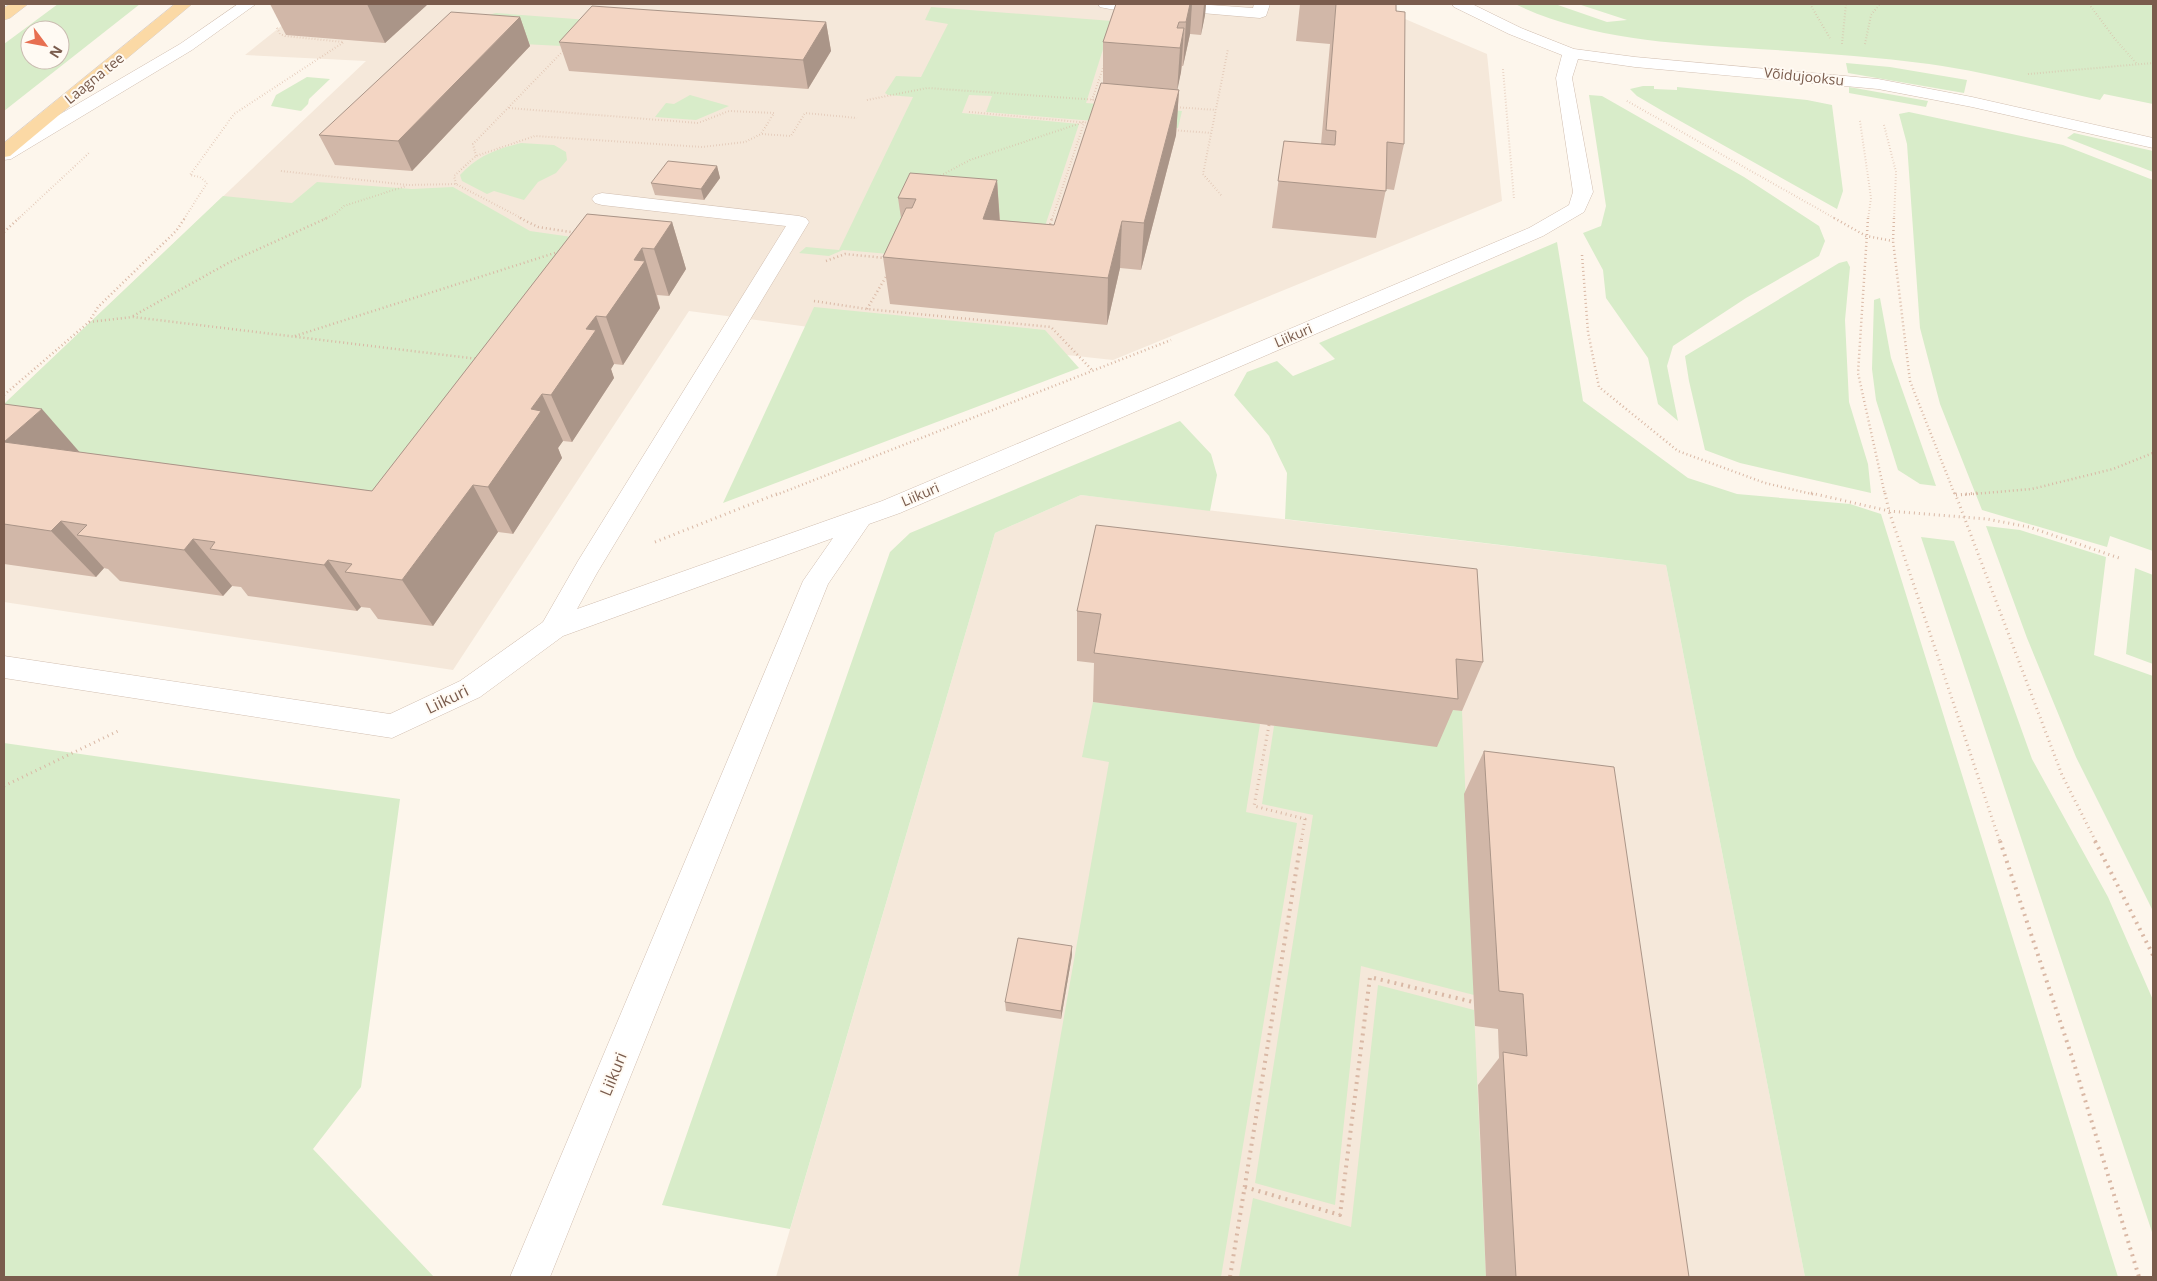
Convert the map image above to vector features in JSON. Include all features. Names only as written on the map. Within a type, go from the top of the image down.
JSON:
[{"type":"main road","points":[[4,15],[20,4]]},
{"type":"main road","name":"Laagna tee","points":[[4,154],[184,4]]},
{"type":"street","points":[[4,154],[186,47],[248,4]]},
{"type":"street","points":[[1106,4],[1130,6]]},
{"type":"street","points":[[1196,9],[1260,13],[1262,4]]},
{"type":"street","name":"Võidujooksu","points":[[1460,4],[1515,32],[1571,53],[1635,62],[1873,84],[1972,102],[2153,143]]},
{"type":"street","name":"Liikuri","points":[[4,667],[392,726],[470,689],[553,629],[890,507],[1536,232],[1578,208],[1583,192],[1564,78],[1571,53]]},
{"type":"street","points":[[553,629],[587,568],[798,222],[602,199]]},
{"type":"street","name":"Liikuri","points":[[530,1277],[816,581],[860,518]]},
{"type":"path","points":[[1810,4],[1841,59],[1851,81],[1859,117],[1871,198],[1866,236],[1858,372],[1889,511],[2072,1057],[2139,1277]]},
{"type":"path","points":[[1841,59],[1846,4]]},
{"type":"path","points":[[1880,4],[1871,15],[1865,40],[1865,61],[1873,84],[1896,172],[1893,241],[1910,381],[1956,495],[2062,775],[2153,955]]},
{"type":"path","points":[[2089,4],[2115,39],[2137,64]]},
{"type":"path","points":[[1092,100],[1130,6]]},
{"type":"path","points":[[1221,195],[1203,174],[1236,12]]},
{"type":"path","points":[[4,395],[89,322],[98,307],[176,231],[208,183],[200,178],[190,176],[234,114],[344,42],[285,36],[280,34],[277,27]]},
{"type":"path","points":[[476,156],[472,144],[570,45]]},
{"type":"path","points":[[2021,74],[2153,63]]},
{"type":"path","points":[[1504,71],[1514,201]]},
{"type":"path","points":[[867,100],[927,88],[1101,101]]},
{"type":"path","points":[[1622,98],[1866,236],[1893,241]]},
{"type":"path","points":[[1168,106],[1216,110]]},
{"type":"path","points":[[509,108],[698,123],[729,111],[774,113],[761,134]]},
{"type":"path","points":[[970,112],[1093,123]]},
{"type":"path","points":[[456,184],[454,176],[476,156],[535,136],[702,147],[745,142],[761,134],[790,136],[805,113],[857,118]]},
{"type":"path","points":[[938,177],[970,160],[1084,122]]},
{"type":"path","points":[[1049,229],[1084,122]]},
{"type":"path","points":[[1168,130],[1211,133]]},
{"type":"path","points":[[281,171],[408,185],[456,184],[538,228],[580,233]]},
{"type":"path","points":[[133,317],[230,262],[335,214],[344,206],[408,185]]},
{"type":"path","points":[[295,336],[561,251]]},
{"type":"path","points":[[776,258],[824,262],[845,254],[887,258]]},
{"type":"path","points":[[1582,255],[1588,332],[1599,387],[1678,451],[1765,483],[1889,511],[1964,516],[2029,527],[2122,559]]},
{"type":"path","points":[[867,309],[891,268]]},
{"type":"path","points":[[814,301],[867,309],[1051,327],[1092,370]]},
{"type":"path","points":[[89,322],[133,317],[485,360]]},
{"type":"path","points":[[587,568],[1174,338]]},
{"type":"path","points":[[1956,495],[2032,489],[2113,469],[2153,453]]},
{"type":"path","points":[[1230,1277],[1305,819],[1254,806],[1268,725]]},
{"type":"path","points":[[4,786],[120,730]]},
{"type":"path","points":[[1245,1187],[1340,1215],[1370,977],[1474,1002]]},
{"type":"shaded area","points":[[309,4],[1370,4],[1487,54],[1502,201],[1113,360],[809,327],[689,311],[453,670],[4,602],[4,404],[366,61],[245,55]]},
{"type":"shaded area","points":[[1081,495],[1666,565],[1805,1277],[776,1277],[995,533]]},
{"type":"green space","points":[[58,4],[140,4],[70,59],[70,20],[36,20]]},
{"type":"green space","points":[[1515,4],[1555,4],[1607,22],[1627,20],[1578,4],[2153,4],[2153,104],[2104,94],[2100,100],[1994,76],[1929,64],[1837,54],[1685,44],[1627,37],[1570,25]]},
{"type":"green space","points":[[931,7],[1112,21],[1086,103],[1182,111],[1178,128],[986,112],[992,96],[969,95],[962,113],[1079,124],[1035,256],[889,254],[843,250],[829,256],[799,253],[806,247],[839,250],[913,97],[888,95],[885,93],[896,76],[921,77],[948,24],[925,20]]},
{"type":"green space","points":[[496,13],[589,20],[562,46],[462,41],[481,17]]},
{"type":"green space","points":[[20,32],[20,70],[56,70],[4,111],[4,44]]},
{"type":"green space","points":[[1846,63],[1890,67],[1967,80],[1964,93],[1848,73]]},
{"type":"green space","points":[[307,77],[330,79],[309,99],[308,104],[301,111],[271,106],[276,95]]},
{"type":"green space","points":[[1654,86],[1654,89],[1677,90],[1677,87],[1807,100],[1832,105],[1843,191],[1837,209],[1666,113],[1637,96],[1630,89]]},
{"type":"green space","points":[[1849,87],[1928,101],[1926,107],[1849,93]]},
{"type":"green space","points":[[690,95],[729,106],[696,120],[655,117],[666,103],[674,104]]},
{"type":"green space","points":[[1589,95],[1602,96],[1744,177],[1819,226],[1825,241],[1819,256],[1746,298],[1673,346],[1667,366],[1678,421],[1658,404],[1648,358],[1606,298],[1603,270],[1583,233],[1601,226],[1606,206]]},
{"type":"green space","points":[[1909,112],[2063,145],[2153,180],[2153,551],[2110,536],[2107,547],[1982,510],[1940,404],[1920,328],[1907,144],[1899,114]]},
{"type":"green space","points":[[2074,133],[2153,151],[2153,172],[2067,138]]},
{"type":"green space","points":[[521,143],[554,145],[566,152],[567,160],[556,173],[538,182],[524,200],[494,191],[487,194],[462,181],[460,175],[481,158],[503,148]]},
{"type":"green space","points":[[317,182],[412,189],[453,187],[530,231],[586,239],[395,526],[4,478],[4,404],[223,196],[292,203]]},
{"type":"green space","points":[[1557,242],[1583,401],[1688,478],[1737,494],[1850,504],[1881,514],[2118,1277],[1805,1277],[1666,565],[1285,519],[1287,473],[1269,436],[1234,395],[1247,372],[1277,361],[1293,376],[1335,359],[1319,343]]},
{"type":"green space","points":[[1847,261],[1850,267],[1845,320],[1849,402],[1868,464],[1871,493],[1740,463],[1705,450],[1685,356],[1839,263]]},
{"type":"green space","points":[[1880,298],[1891,358],[1936,486],[1920,484],[1898,470],[1876,400],[1872,369],[1874,300]]},
{"type":"green space","points":[[814,307],[1045,330],[1079,368],[723,503]]},
{"type":"green space","points":[[1180,421],[1211,454],[1217,475],[1210,511],[1081,495],[995,533],[790,1229],[662,1205],[890,552],[910,533]]},
{"type":"green space","points":[[1986,526],[2020,530],[2106,557],[2094,655],[2153,676],[2153,911],[2076,757],[2027,638]]},
{"type":"green space","points":[[1921,537],[1954,541],[2032,759],[2108,897],[2153,1000],[2153,1235]]},
{"type":"green space","points":[[2135,568],[2153,575],[2153,664],[2126,654]]},
{"type":"green space","points":[[1093,702],[1260,724],[1246,812],[1297,823],[1221,1277],[1018,1277],[1109,762],[1082,757]]},
{"type":"green space","points":[[1437,708],[1462,711],[1474,995],[1361,966],[1335,1205],[1255,1183],[1313,815],[1262,804],[1274,726]]},
{"type":"green space","points":[[4,743],[400,799],[361,1087],[313,1149],[434,1277],[4,1277]]},
{"type":"green space","points":[[1378,985],[1474,1010],[1486,1277],[1239,1277],[1253,1198],[1351,1227]]},
{"type":"building","points":[[1116,4],[1190,4],[1186,22],[1179,22],[1177,28],[1184,28],[1180,48],[1103,42]]},
{"type":"building","points":[[1336,4],[1396,4],[1396,11],[1405,12],[1404,144],[1387,142],[1386,191],[1278,181],[1284,141],[1335,145],[1336,131],[1326,130]]},
{"type":"building","points":[[592,6],[826,22],[803,60],[559,42]]},
{"type":"building","points":[[451,12],[520,17],[398,141],[319,135]]},
{"type":"building","points":[[1101,83],[1179,90],[1144,223],[1122,221],[1108,278],[883,257],[906,208],[912,208],[916,199],[898,198],[910,173],[997,180],[983,219],[1054,225]]},
{"type":"building","points":[[668,161],[717,166],[701,189],[651,183]]},
{"type":"building","points":[[587,214],[672,222],[654,249],[642,248],[634,260],[645,261],[606,317],[596,316],[586,329],[596,330],[551,395],[542,394],[531,409],[541,411],[488,487],[473,485],[402,580],[345,572],[352,564],[328,560],[324,565],[210,549],[215,542],[193,539],[184,550],[77,535],[87,525],[61,521],[51,531],[4,524],[4,442],[372,491]]},
{"type":"building","points":[[4,404],[42,409],[4,442]]},
{"type":"building","points":[[1096,525],[1477,569],[1483,662],[1456,659],[1458,699],[1094,653],[1101,614],[1077,611]]},
{"type":"building","points":[[1484,751],[1614,767],[1689,1277],[1516,1277],[1503,1052],[1527,1056],[1523,994],[1499,991]]},
{"type":"building","points":[[1018,938],[1072,946],[1061,1011],[1005,1002]]}]
